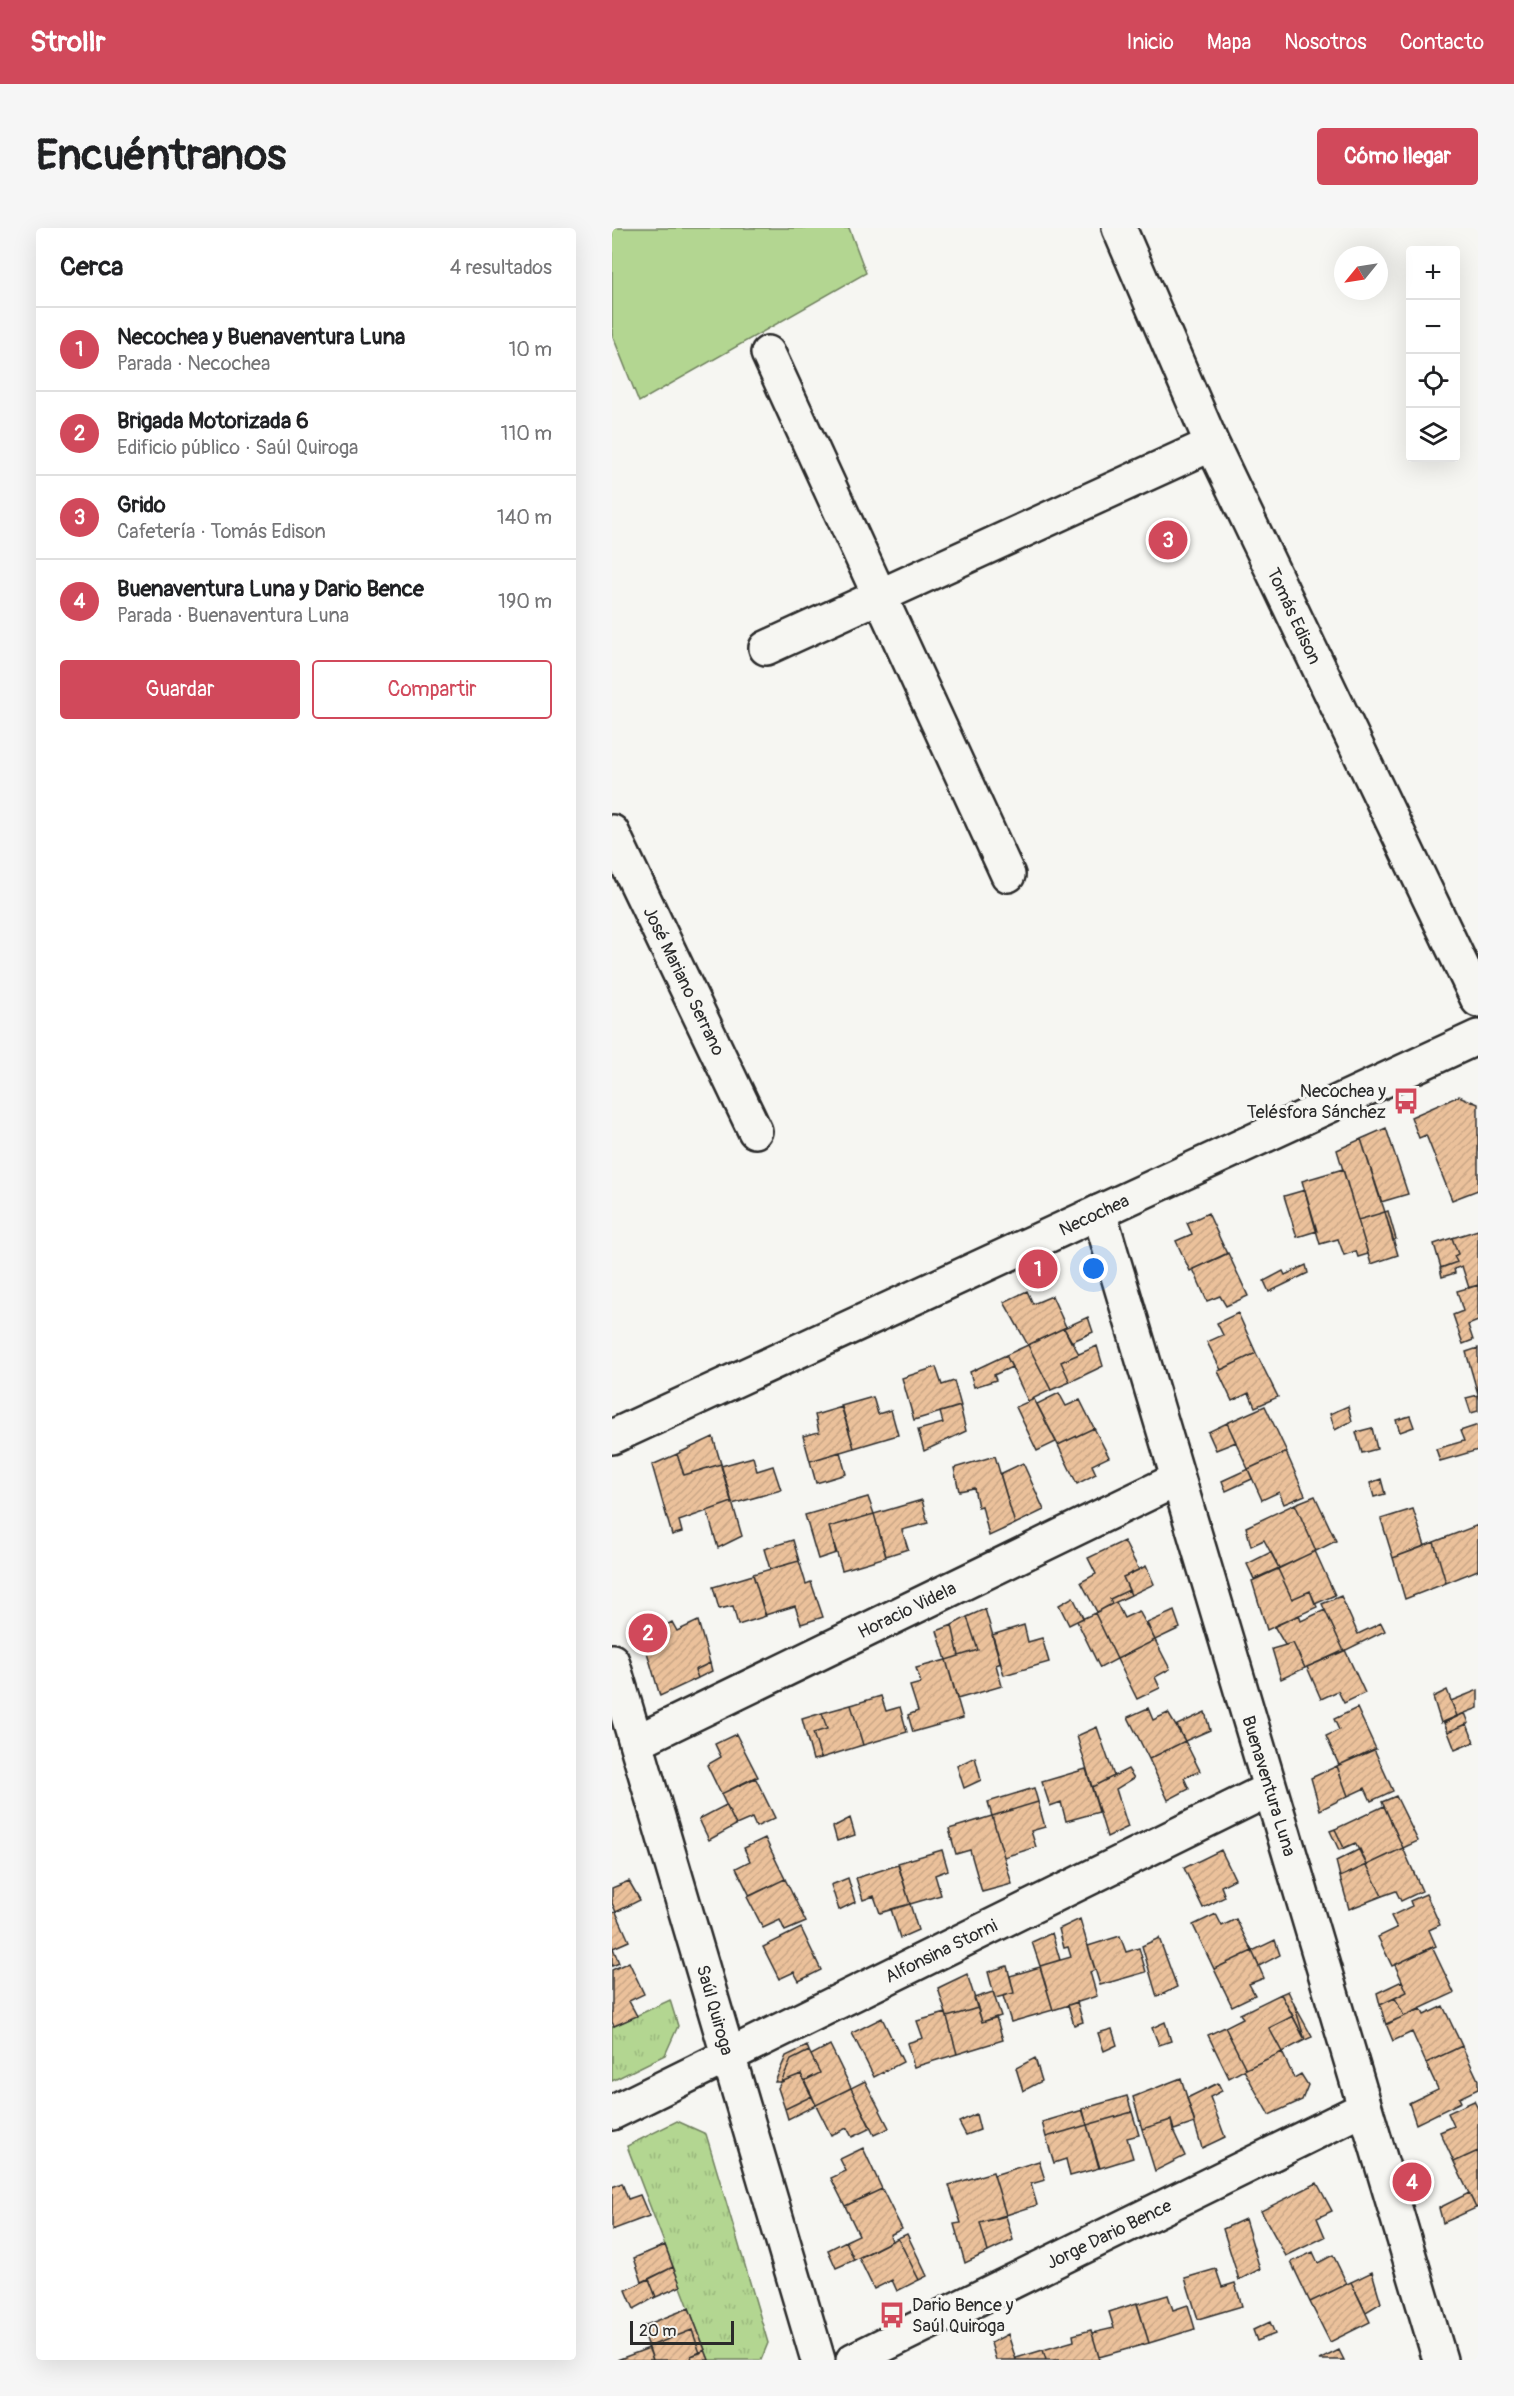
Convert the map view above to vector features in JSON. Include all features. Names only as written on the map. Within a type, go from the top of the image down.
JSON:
[{"type":"street","name":"Tomás Edison","points":[[1119,228],[1212,444],[1478,1000]]},
{"type":"street","points":[[768,353],[1008,875]]},
{"type":"street","points":[[766,648],[1212,444]]},
{"type":"street","name":"José Mariano Serrano","points":[[612,832],[755,1131]]},
{"type":"street","name":"Necochea","points":[[612,1437],[1478,1037]]},
{"type":"street","name":"Buenaventura Luna","points":[[1098,1212],[1440,2360]]},
{"type":"street","name":"Horacio Videla","points":[[636,1742],[1178,1479]]},
{"type":"street","name":"Saúl Quiroga","points":[[612,1661],[818,2360]]},
{"type":"street","name":"Alfonsina Storni","points":[[612,2113],[1270,1789]]},
{"type":"street","name":"Jorge Dario Bence","points":[[853,2360],[1365,2108]]},
{"type":"green space","points":[[612,228],[849,228],[866,273],[639,402],[612,334]]},
{"type":"green space","points":[[670,2000],[678,2026],[665,2055],[612,2081],[612,2027]]},
{"type":"green space","points":[[677,2121],[706,2134],[768,2343],[761,2360],[709,2360],[627,2146]]},
{"type":"building","points":[[1459,1096],[1478,1104],[1478,1190],[1452,1200],[1426,1135],[1419,1138],[1411,1117]]},
{"type":"building","points":[[1386,1128],[1408,1194],[1381,1202],[1361,1139]]},
{"type":"building","points":[[1361,1139],[1385,1212],[1358,1220],[1337,1150]]},
{"type":"building","points":[[1343,1169],[1368,1254],[1358,1257],[1356,1251],[1344,1255],[1338,1239],[1320,1244],[1302,1181]]},
{"type":"building","points":[[1305,1190],[1317,1231],[1297,1237],[1284,1196]]},
{"type":"building","points":[[1388,1211],[1396,1239],[1393,1241],[1385,1212]]},
{"type":"building","points":[[1385,1212],[1398,1255],[1371,1264],[1358,1220]]},
{"type":"building","points":[[1208,1213],[1227,1254],[1190,1271],[1176,1241],[1192,1234],[1187,1223]]},
{"type":"building","points":[[1478,1230],[1478,1285],[1469,1288],[1462,1266],[1454,1269],[1455,1273],[1442,1277],[1440,1268],[1457,1262],[1454,1256],[1458,1254],[1452,1238]]},
{"type":"building","points":[[1452,1238],[1458,1254],[1454,1256],[1457,1262],[1441,1268],[1434,1244]]},
{"type":"building","points":[[1228,1253],[1248,1296],[1226,1306],[1220,1296],[1207,1301],[1193,1269]]},
{"type":"building","points":[[1306,1265],[1308,1273],[1269,1292],[1264,1281],[1283,1271],[1285,1275]]},
{"type":"building","points":[[1478,1285],[1478,1321],[1468,1325],[1473,1340],[1463,1344],[1453,1315],[1463,1311],[1457,1291]]},
{"type":"building","points":[[1027,1291],[1033,1304],[1052,1296],[1066,1327],[1028,1345],[1004,1302]]},
{"type":"building","points":[[1238,1313],[1256,1353],[1221,1370],[1207,1342],[1223,1335],[1217,1323]]},
{"type":"building","points":[[1088,1317],[1093,1332],[1071,1342],[1064,1328]]},
{"type":"building","points":[[1064,1328],[1079,1354],[1061,1362],[1070,1382],[1051,1390],[1028,1345]]},
{"type":"building","points":[[1028,1345],[1051,1390],[1028,1401],[1006,1355]]},
{"type":"building","points":[[1097,1346],[1103,1366],[1070,1382],[1061,1362]]},
{"type":"building","points":[[1478,1348],[1478,1394],[1466,1352]]},
{"type":"building","points":[[1256,1353],[1278,1397],[1255,1407],[1249,1393],[1232,1401],[1218,1371]]},
{"type":"building","points":[[1006,1355],[1012,1367],[994,1375],[996,1380],[974,1387],[970,1372]]},
{"type":"building","points":[[936,1367],[942,1385],[954,1381],[961,1406],[914,1420],[902,1378]]},
{"type":"building","points":[[1059,1393],[1066,1406],[1080,1400],[1094,1428],[1058,1445],[1037,1404]]},
{"type":"building","points":[[1478,1395],[1478,1411],[1471,1413],[1466,1398]]},
{"type":"building","points":[[873,1397],[878,1414],[891,1410],[898,1435],[854,1448],[841,1406]]},
{"type":"building","points":[[1034,1399],[1056,1442],[1037,1451],[1016,1407]]},
{"type":"building","points":[[960,1406],[966,1431],[924,1451],[918,1430],[943,1423],[940,1412]]},
{"type":"building","points":[[1265,1406],[1287,1452],[1248,1469],[1227,1423]]},
{"type":"building","points":[[1348,1406],[1352,1421],[1335,1430],[1330,1414]]},
{"type":"building","points":[[842,1407],[854,1448],[810,1461],[803,1436],[819,1432],[815,1415]]},
{"type":"building","points":[[1410,1416],[1414,1427],[1400,1432],[1396,1420]]},
{"type":"building","points":[[1227,1423],[1236,1442],[1216,1450],[1208,1432]]},
{"type":"building","points":[[1478,1425],[1478,1450],[1440,1461],[1436,1449],[1464,1441],[1460,1431]]},
{"type":"building","points":[[1094,1428],[1109,1457],[1092,1465],[1096,1474],[1077,1484],[1058,1445]]},
{"type":"building","points":[[1372,1428],[1377,1449],[1362,1453],[1356,1432]]},
{"type":"building","points":[[713,1437],[721,1464],[684,1475],[677,1454]]},
{"type":"building","points":[[840,1452],[846,1474],[816,1483],[810,1461]]},
{"type":"building","points":[[1286,1452],[1305,1495],[1284,1504],[1279,1492],[1262,1500],[1248,1469]]},
{"type":"building","points":[[677,1454],[684,1475],[721,1464],[732,1502],[679,1521],[682,1532],[672,1535],[652,1465]]},
{"type":"building","points":[[995,1456],[1015,1524],[989,1536],[982,1506],[978,1507],[974,1488],[959,1491],[954,1468]]},
{"type":"building","points":[[753,1457],[757,1471],[773,1466],[781,1490],[732,1504],[721,1466]]},
{"type":"building","points":[[1023,1463],[1044,1510],[1015,1524],[1000,1474]]},
{"type":"building","points":[[1248,1469],[1252,1479],[1226,1491],[1222,1481]]},
{"type":"building","points":[[1381,1479],[1385,1494],[1374,1497],[1370,1483]]},
{"type":"building","points":[[1315,1496],[1336,1541],[1316,1551],[1295,1504]]},
{"type":"building","points":[[868,1497],[874,1514],[829,1527],[836,1553],[818,1559],[805,1515]]},
{"type":"building","points":[[922,1500],[928,1523],[902,1530],[908,1549],[886,1556],[874,1514]]},
{"type":"building","points":[[732,1502],[742,1536],[718,1548],[707,1511]]},
{"type":"building","points":[[1295,1504],[1316,1551],[1279,1568],[1264,1540],[1251,1546],[1246,1527]]},
{"type":"building","points":[[1413,1509],[1425,1546],[1393,1558],[1381,1519]]},
{"type":"building","points":[[874,1514],[886,1557],[842,1570],[829,1527]]},
{"type":"building","points":[[1478,1525],[1478,1570],[1446,1583],[1434,1542]]},
{"type":"building","points":[[793,1540],[799,1561],[770,1569],[764,1549]]},
{"type":"building","points":[[1124,1541],[1139,1570],[1123,1577],[1129,1590],[1110,1599],[1112,1604],[1097,1612],[1081,1582],[1096,1574],[1088,1558]]},
{"type":"building","points":[[1434,1542],[1446,1583],[1405,1599],[1393,1558]]},
{"type":"building","points":[[1315,1551],[1335,1595],[1315,1604],[1310,1591],[1292,1599],[1278,1569]]},
{"type":"building","points":[[1271,1552],[1279,1568],[1254,1579],[1247,1564]]},
{"type":"building","points":[[799,1561],[806,1584],[811,1582],[823,1617],[801,1624],[795,1606],[765,1615],[753,1574]]},
{"type":"building","points":[[1146,1566],[1154,1584],[1131,1595],[1123,1577]]},
{"type":"building","points":[[1278,1569],[1292,1599],[1310,1591],[1317,1607],[1267,1630],[1252,1581]]},
{"type":"building","points":[[753,1575],[766,1616],[738,1625],[733,1606],[719,1609],[713,1587]]},
{"type":"building","points":[[1129,1590],[1131,1595],[1112,1604],[1110,1599]]},
{"type":"building","points":[[1341,1596],[1358,1634],[1381,1623],[1385,1631],[1344,1651],[1322,1604]]},
{"type":"building","points":[[1073,1597],[1083,1618],[1069,1625],[1059,1605]]},
{"type":"building","points":[[1116,1602],[1124,1618],[1139,1611],[1155,1640],[1117,1659],[1095,1613]]},
{"type":"building","points":[[985,1609],[1001,1663],[996,1665],[1002,1686],[957,1699],[946,1660],[978,1650],[967,1617]]},
{"type":"building","points":[[1325,1610],[1344,1651],[1305,1668],[1293,1643],[1285,1645],[1274,1626],[1299,1615],[1301,1621]]},
{"type":"building","points":[[1174,1611],[1180,1628],[1155,1640],[1147,1623]]},
{"type":"building","points":[[1095,1613],[1117,1659],[1100,1668],[1077,1621]]},
{"type":"building","points":[[967,1617],[978,1650],[959,1656],[952,1625]]},
{"type":"building","points":[[698,1621],[710,1663],[695,1670],[698,1678],[660,1696],[641,1632],[655,1626],[657,1630],[672,1622],[677,1631]]},
{"type":"building","points":[[952,1625],[959,1656],[946,1660],[937,1631]]},
{"type":"building","points":[[1024,1625],[1028,1642],[1042,1638],[1049,1662],[1004,1675],[992,1635]]},
{"type":"building","points":[[1155,1640],[1170,1669],[1155,1677],[1160,1688],[1137,1699],[1117,1659]]},
{"type":"building","points":[[1293,1643],[1305,1668],[1281,1679],[1272,1649]]},
{"type":"building","points":[[1345,1650],[1365,1693],[1344,1703],[1338,1691],[1321,1699],[1307,1667]]},
{"type":"building","points":[[946,1660],[963,1718],[913,1732],[908,1715],[918,1711],[910,1686],[921,1683],[916,1668]]},
{"type":"building","points":[[710,1663],[712,1671],[698,1678],[695,1670]]},
{"type":"building","points":[[1447,1690],[1457,1716],[1441,1723],[1433,1697]]},
{"type":"building","points":[[1478,1690],[1478,1708],[1457,1716],[1451,1701]]},
{"type":"building","points":[[881,1696],[886,1711],[900,1707],[907,1732],[863,1745],[851,1705]]},
{"type":"building","points":[[851,1705],[863,1745],[821,1758],[813,1733],[827,1729],[822,1713]]},
{"type":"building","points":[[1148,1708],[1153,1720],[1168,1713],[1185,1741],[1149,1759],[1128,1717]]},
{"type":"building","points":[[1357,1708],[1376,1749],[1339,1765],[1326,1736],[1339,1730],[1334,1719]]},
{"type":"building","points":[[1205,1712],[1210,1730],[1185,1741],[1177,1725]]},
{"type":"building","points":[[822,1713],[827,1729],[813,1733],[821,1758],[813,1760],[802,1719]]},
{"type":"building","points":[[1465,1713],[1469,1723],[1448,1732],[1444,1723]]},
{"type":"building","points":[[1467,1724],[1474,1742],[1455,1750],[1448,1732]]},
{"type":"building","points":[[1097,1727],[1114,1776],[1092,1787],[1077,1736]]},
{"type":"building","points":[[736,1734],[758,1777],[721,1794],[707,1765],[721,1757],[715,1744]]},
{"type":"building","points":[[1185,1741],[1200,1771],[1184,1778],[1189,1789],[1168,1800],[1149,1759]]},
{"type":"building","points":[[1374,1749],[1393,1791],[1371,1801],[1365,1788],[1348,1796],[1337,1766]]},
{"type":"building","points":[[975,1757],[981,1780],[964,1788],[957,1766]]},
{"type":"building","points":[[1337,1766],[1348,1796],[1320,1810],[1311,1778]]},
{"type":"building","points":[[1086,1769],[1099,1812],[1066,1821],[1061,1802],[1050,1806],[1042,1782]]},
{"type":"building","points":[[1128,1769],[1134,1778],[1116,1789],[1128,1827],[1107,1837],[1092,1787]]},
{"type":"building","points":[[755,1777],[775,1818],[756,1827],[752,1818],[736,1825],[721,1794]]},
{"type":"building","points":[[1034,1788],[1038,1802],[992,1816],[988,1802]]},
{"type":"building","points":[[1396,1796],[1418,1841],[1403,1848],[1382,1802]]},
{"type":"building","points":[[1038,1802],[1045,1827],[1031,1831],[1036,1847],[1004,1857],[992,1816]]},
{"type":"building","points":[[726,1805],[736,1825],[709,1840],[699,1819]]},
{"type":"building","points":[[1384,1806],[1403,1848],[1367,1865],[1355,1843],[1344,1848],[1335,1829]]},
{"type":"building","points":[[992,1816],[1012,1884],[982,1892],[970,1850],[956,1854],[949,1829]]},
{"type":"building","points":[[850,1818],[855,1835],[837,1841],[833,1827]]},
{"type":"building","points":[[1335,1829],[1344,1848],[1339,1850],[1330,1831]]},
{"type":"building","points":[[765,1838],[785,1879],[750,1896],[736,1868],[750,1861],[744,1848]]},
{"type":"building","points":[[1403,1848],[1422,1891],[1401,1901],[1396,1891],[1382,1896],[1367,1865]]},
{"type":"building","points":[[1360,1849],[1367,1865],[1340,1877],[1336,1861]]},
{"type":"building","points":[[942,1850],[948,1870],[935,1875],[941,1895],[910,1904],[898,1863]]},
{"type":"building","points":[[1221,1850],[1235,1879],[1221,1886],[1225,1897],[1203,1908],[1184,1868]]},
{"type":"building","points":[[898,1865],[910,1904],[880,1913],[874,1896],[863,1900],[856,1878]]},
{"type":"building","points":[[1367,1865],[1382,1896],[1349,1909],[1340,1877]]},
{"type":"building","points":[[848,1878],[855,1902],[839,1910],[831,1885]]},
{"type":"building","points":[[785,1879],[806,1922],[785,1931],[780,1920],[763,1928],[747,1897]]},
{"type":"building","points":[[629,1881],[640,1900],[616,1912],[612,1903],[612,1888]]},
{"type":"building","points":[[1426,1894],[1440,1925],[1429,1930],[1436,1946],[1392,1966],[1378,1937],[1397,1928],[1391,1916],[1412,1906],[1410,1901]]},
{"type":"building","points":[[910,1904],[918,1930],[900,1938],[891,1909]]},
{"type":"building","points":[[616,1912],[629,1941],[613,1948],[619,1963],[612,1966],[612,1913]]},
{"type":"building","points":[[1216,1914],[1222,1926],[1236,1919],[1252,1951],[1214,1969],[1193,1925]]},
{"type":"building","points":[[1080,1919],[1095,1970],[1090,1972],[1097,1996],[1053,2010],[1040,1966],[1071,1957],[1068,1947],[1064,1948],[1059,1929]]},
{"type":"building","points":[[801,1928],[821,1970],[799,1981],[794,1972],[779,1979],[763,1947]]},
{"type":"building","points":[[1052,1933],[1060,1960],[1040,1966],[1032,1942]]},
{"type":"building","points":[[1120,1936],[1126,1952],[1139,1948],[1146,1972],[1100,1985],[1088,1946]]},
{"type":"building","points":[[1159,1938],[1177,1987],[1157,1997],[1142,1946]]},
{"type":"building","points":[[1275,1940],[1280,1955],[1259,1966],[1252,1951]]},
{"type":"building","points":[[1432,1947],[1454,1993],[1404,2016],[1395,1998],[1407,1992],[1395,1965]]},
{"type":"building","points":[[1252,1951],[1264,1978],[1249,1984],[1255,1995],[1232,2006],[1214,1969]]},
{"type":"building","points":[[629,1962],[644,1994],[629,2001],[637,2016],[614,2026],[612,2022],[612,1970]]},
{"type":"building","points":[[1007,1966],[1014,1993],[995,1998],[988,1972]]},
{"type":"building","points":[[1040,1967],[1053,2010],[1011,2022],[1003,1996],[1014,1993],[1010,1976]]},
{"type":"building","points":[[967,1974],[978,2008],[947,2017],[938,1988]]},
{"type":"building","points":[[1402,1981],[1407,1992],[1380,2005],[1377,1993]]},
{"type":"building","points":[[1288,1991],[1294,2004],[1305,2040],[1281,1994]]},
{"type":"building","points":[[993,1992],[1001,2016],[982,2022],[974,1998]]},
{"type":"building","points":[[1281,1994],[1293,2016],[1269,2028],[1282,2052],[1246,2069],[1225,2027],[1243,2018],[1240,2014]]},
{"type":"building","points":[[1395,1998],[1404,2016],[1386,2025],[1380,2005]]},
{"type":"building","points":[[1077,2002],[1083,2022],[1074,2025],[1068,2005]]},
{"type":"building","points":[[1294,2004],[1312,2037],[1305,2040]]},
{"type":"building","points":[[1443,2006],[1462,2046],[1426,2063],[1412,2032],[1393,2041],[1386,2024],[1421,2009],[1424,2015]]},
{"type":"building","points":[[978,2008],[982,2022],[996,2017],[1003,2040],[957,2054],[947,2017]]},
{"type":"building","points":[[946,2013],[957,2054],[914,2067],[907,2043],[923,2038],[917,2021]]},
{"type":"building","points":[[1293,2016],[1305,2040],[1282,2052],[1269,2028]]},
{"type":"building","points":[[882,2018],[903,2062],[874,2077],[852,2033]]},
{"type":"building","points":[[1165,2022],[1171,2041],[1159,2045],[1152,2028]]},
{"type":"building","points":[[1225,2027],[1246,2069],[1229,2078],[1208,2035]]},
{"type":"building","points":[[1112,2029],[1117,2045],[1104,2051],[1098,2033]]},
{"type":"building","points":[[830,2045],[851,2088],[816,2105],[804,2081],[820,2073],[811,2055]]},
{"type":"building","points":[[807,2046],[809,2051],[791,2060],[781,2082],[775,2082],[786,2056]]},
{"type":"building","points":[[1462,2046],[1478,2080],[1478,2089],[1459,2098],[1461,2102],[1416,2124],[1409,2103],[1438,2089],[1426,2063]]},
{"type":"building","points":[[809,2051],[820,2073],[804,2081],[801,2074],[781,2082],[791,2060]]},
{"type":"building","points":[[1282,2052],[1294,2078],[1301,2074],[1308,2085],[1302,2100],[1269,2115],[1244,2070]]},
{"type":"building","points":[[1035,2058],[1042,2081],[1023,2091],[1016,2068]]},
{"type":"building","points":[[801,2074],[812,2096],[785,2109],[778,2088],[781,2082]]},
{"type":"building","points":[[1181,2078],[1195,2123],[1174,2130],[1171,2120],[1142,2129],[1133,2097]]},
{"type":"building","points":[[865,2081],[889,2128],[874,2135],[851,2088]]},
{"type":"building","points":[[1218,2083],[1222,2091],[1210,2097],[1225,2137],[1202,2148],[1187,2098]]},
{"type":"building","points":[[851,2088],[871,2128],[852,2137],[847,2128],[831,2135],[816,2105]]},
{"type":"building","points":[[812,2096],[816,2105],[788,2119],[785,2109]]},
{"type":"building","points":[[1127,2096],[1132,2112],[1087,2125],[1082,2109]]},
{"type":"building","points":[[1474,2101],[1478,2109],[1478,2151],[1454,2162],[1440,2132],[1454,2126],[1448,2113]]},
{"type":"building","points":[[1083,2110],[1087,2125],[1046,2137],[1042,2122]]},
{"type":"building","points":[[1132,2112],[1139,2135],[1127,2138],[1133,2158],[1100,2168],[1087,2125]]},
{"type":"building","points":[[976,2114],[980,2130],[966,2135],[959,2122]]},
{"type":"building","points":[[1171,2120],[1185,2156],[1155,2171],[1142,2129]]},
{"type":"building","points":[[1087,2125],[1099,2168],[1070,2176],[1066,2159],[1054,2163],[1046,2137]]},
{"type":"building","points":[[863,2148],[882,2189],[845,2206],[831,2178],[846,2171],[840,2159]]},
{"type":"building","points":[[1478,2151],[1478,2207],[1476,2208],[1454,2162]]},
{"type":"building","points":[[1039,2161],[1045,2180],[1031,2184],[1037,2205],[1006,2215],[994,2175]]},
{"type":"building","points":[[993,2172],[1006,2215],[980,2223],[988,2252],[965,2263],[954,2224],[961,2223],[949,2185]]},
{"type":"building","points":[[622,2183],[628,2199],[640,2195],[649,2216],[612,2230],[612,2187]]},
{"type":"building","points":[[1317,2183],[1332,2211],[1317,2218],[1325,2237],[1286,2256],[1261,2211]]},
{"type":"building","points":[[882,2189],[902,2229],[890,2235],[892,2241],[854,2260],[846,2241],[859,2235],[845,2206]]},
{"type":"building","points":[[1469,2193],[1476,2208],[1443,2223],[1439,2208]]},
{"type":"building","points":[[1006,2216],[1013,2240],[988,2252],[980,2223]]},
{"type":"building","points":[[1245,2219],[1260,2269],[1239,2280],[1223,2229]]},
{"type":"building","points":[[907,2234],[927,2276],[919,2280],[898,2238]]},
{"type":"building","points":[[898,2238],[919,2280],[897,2291],[892,2280],[874,2289],[859,2258]]},
{"type":"building","points":[[846,2241],[854,2260],[836,2268],[828,2250]]},
{"type":"building","points":[[665,2245],[673,2267],[642,2282],[634,2258]]},
{"type":"building","points":[[1313,2252],[1318,2263],[1333,2255],[1347,2284],[1310,2302],[1291,2262]]},
{"type":"building","points":[[673,2267],[681,2286],[656,2297],[649,2279]]},
{"type":"building","points":[[1216,2269],[1222,2287],[1235,2283],[1242,2306],[1198,2319],[1185,2278]]},
{"type":"building","points":[[1372,2272],[1381,2303],[1366,2312],[1351,2282]]},
{"type":"building","points":[[649,2279],[656,2297],[634,2309],[626,2290]]},
{"type":"building","points":[[1351,2282],[1370,2322],[1330,2342],[1310,2302]]},
{"type":"building","points":[[1168,2295],[1173,2310],[1188,2305],[1195,2329],[1149,2343],[1137,2304]]},
{"type":"building","points":[[1137,2303],[1149,2343],[1099,2357],[1092,2333],[1114,2328],[1109,2312]]},
{"type":"building","points":[[689,2308],[705,2350],[700,2353],[692,2330],[648,2347],[641,2327]]},
{"type":"building","points":[[1270,2322],[1275,2334],[1257,2341],[1253,2330]]},
{"type":"building","points":[[692,2330],[700,2353],[691,2356],[692,2360],[653,2360],[648,2347]]},
{"type":"building","points":[[1091,2330],[1100,2360],[1046,2360],[1043,2350],[1074,2341],[1073,2335]]},
{"type":"building","points":[[1008,2334],[1016,2360],[996,2360],[991,2343]]},
{"type":"building","points":[[649,2348],[653,2360],[617,2360]]},
{"type":"building","points":[[705,2350],[709,2360],[692,2360],[691,2356]]},
{"type":"building","points":[[1043,2350],[1046,2360],[1016,2360],[1016,2358]]},
{"type":"building","points":[[1339,2350],[1344,2360],[1319,2360]]},
{"type":"place","name":"Grido","points":[[1168,540]]},
{"type":"place","name":"Necochea y Telésfora Sánchez","points":[[1406,1101]]},
{"type":"place","name":"Necochea y Buenaventura Luna","points":[[1038,1269]]},
{"type":"place","name":"Brigada Motorizada 6","points":[[648,1633]]},
{"type":"place","name":"Buenaventura Luna y Dario Bence","points":[[1412,2182]]},
{"type":"place","name":"Dario Bence y Saúl Quiroga","points":[[892,2315]]}]
